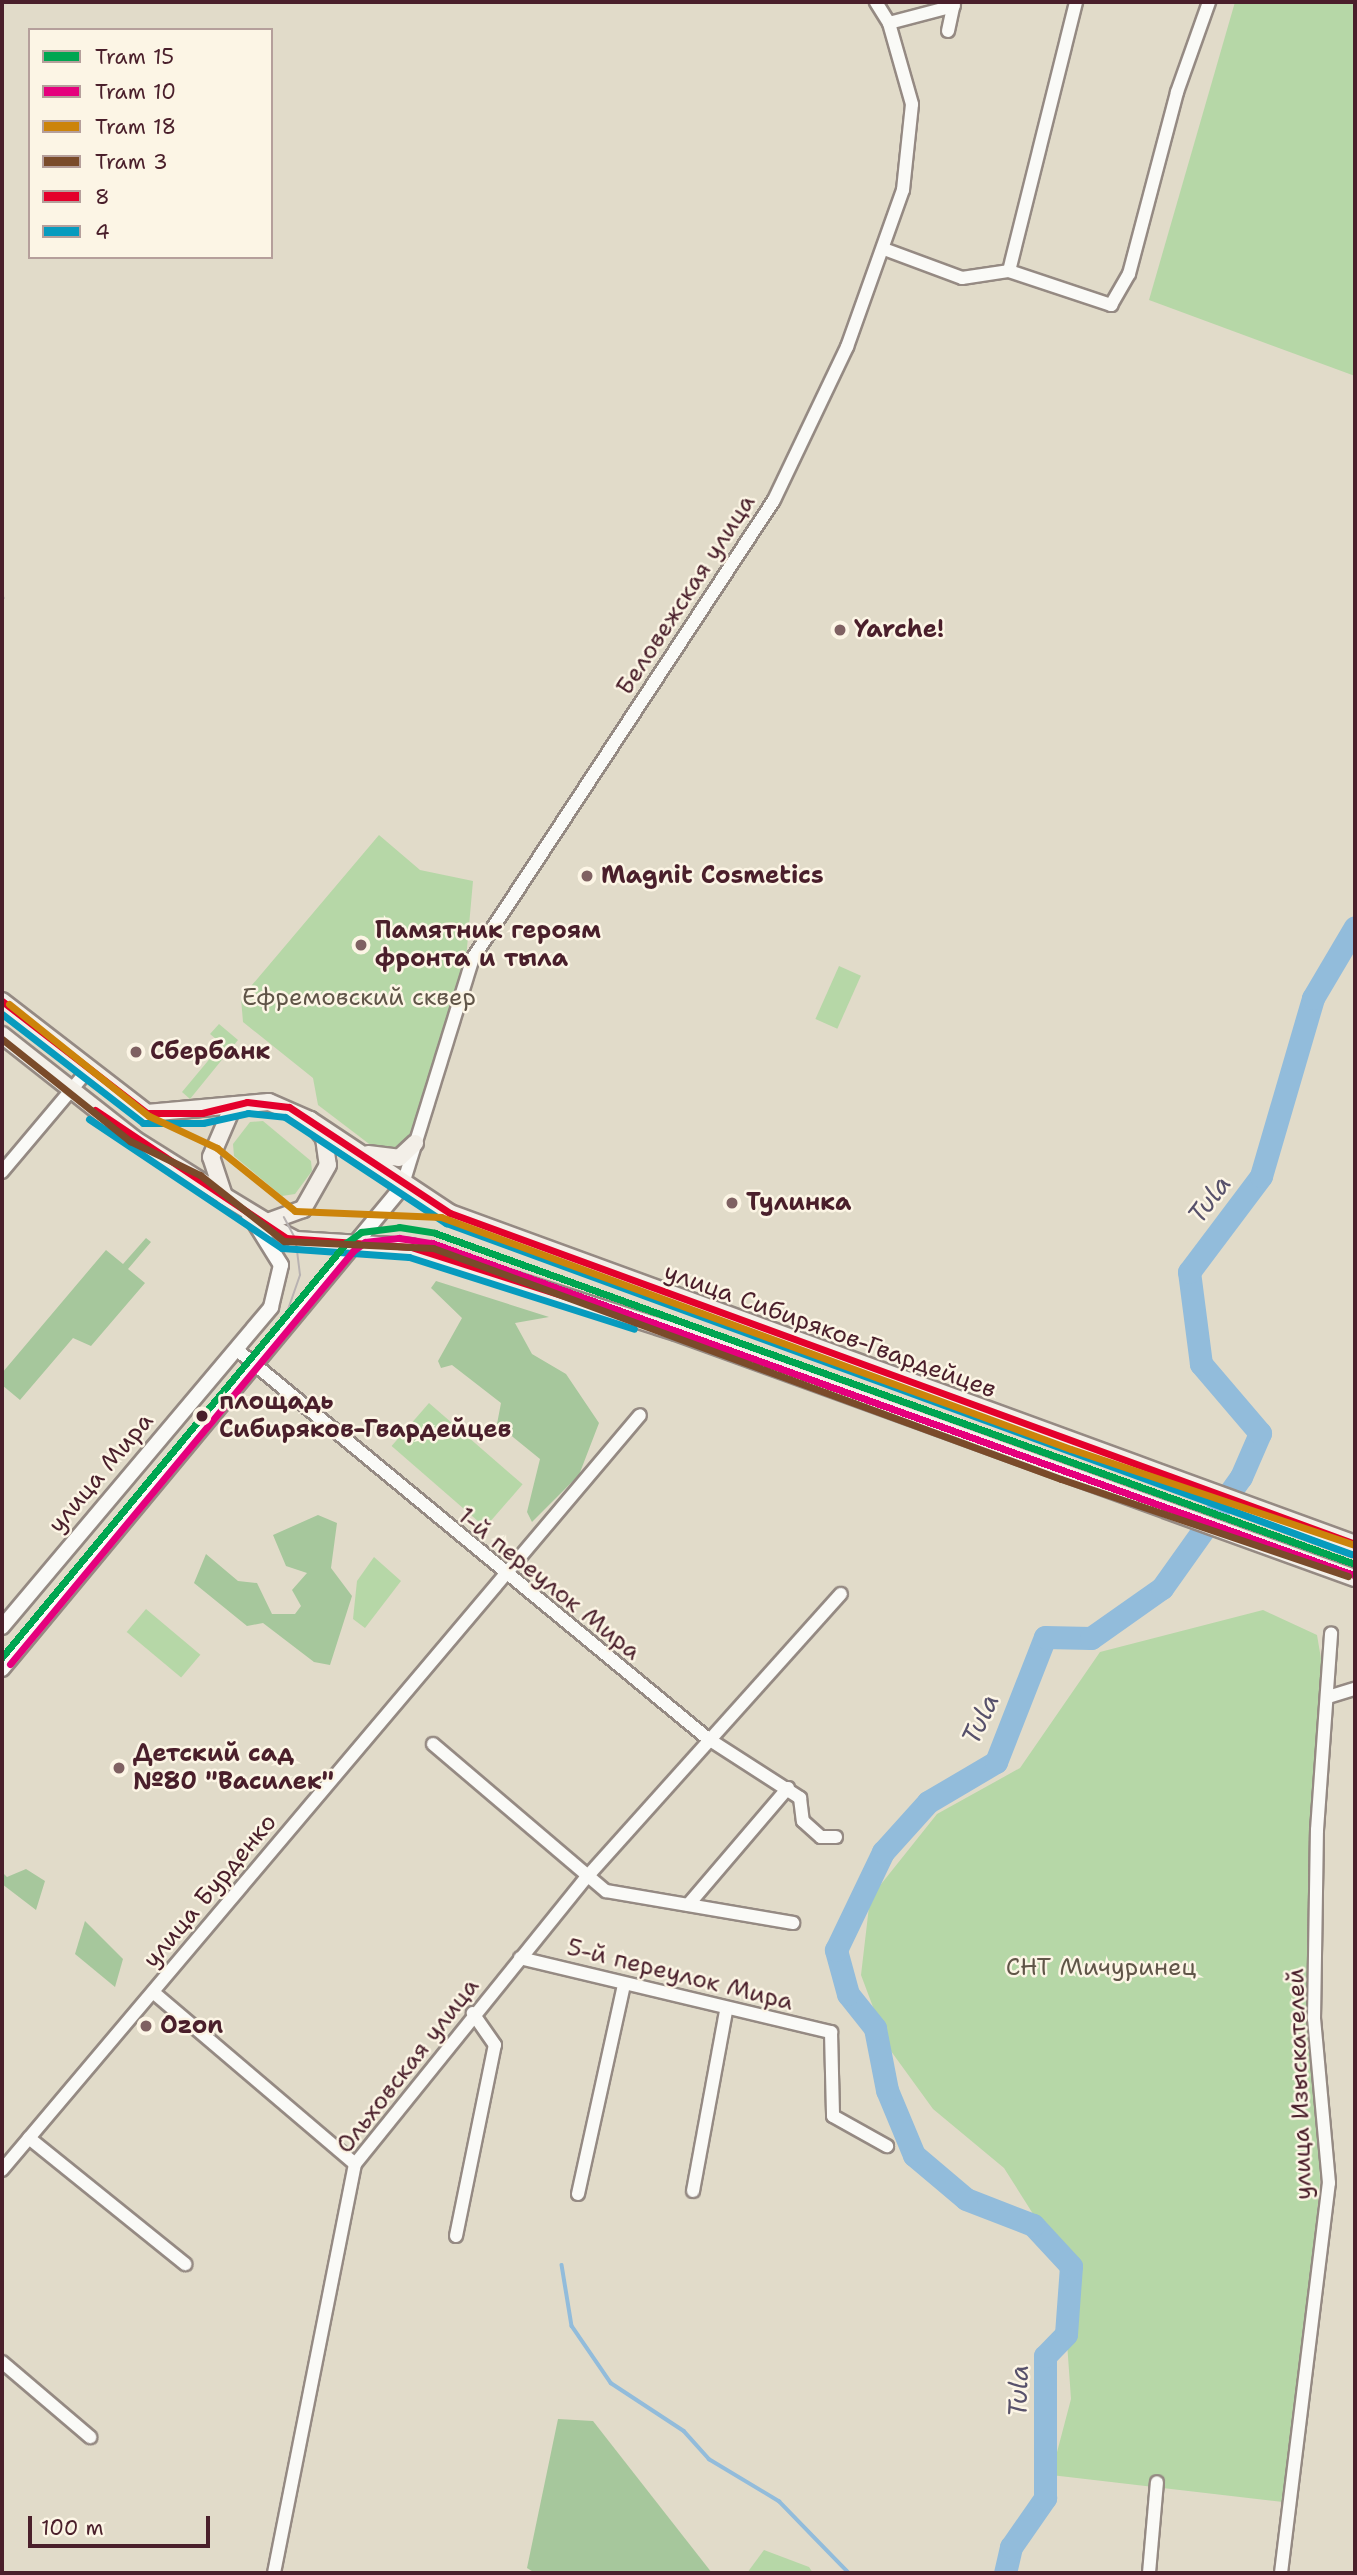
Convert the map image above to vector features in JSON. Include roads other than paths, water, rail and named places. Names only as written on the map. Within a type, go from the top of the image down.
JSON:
[{"type":"main road","points":[[2,1001],[87,1071],[147,1113],[269,1102],[310,1120],[324,1138],[328,1165],[319,1191],[303,1209],[277,1220],[250,1216]]},
{"type":"main road","points":[[2,1035],[70,1092],[286,1238],[360,1242],[418,1249],[676,1332],[1062,1475],[1355,1578]]},
{"type":"main road","points":[[224,1196],[211,1157],[233,1106]]},
{"type":"main road","name":"улица Сибиряков-Гвардейцев","points":[[310,1120],[362,1152],[402,1187],[450,1213],[673,1298],[1355,1544]]},
{"type":"main road","points":[[362,1152],[399,1158],[415,1143]]},
{"type":"street","name":"Беловежская улица","points":[[402,1187],[472,958],[798,461],[884,249],[903,190],[912,104],[890,23],[876,2]]},
{"type":"street","points":[[1009,271],[1076,2]]},
{"type":"street","points":[[884,249],[962,278],[1009,271],[1111,305],[1129,274],[1177,92],[1209,2]]},
{"type":"street","points":[[890,23],[954,4],[948,32]]},
{"type":"street","points":[[2,1172],[87,1071]]},
{"type":"street","name":"улица Мира","points":[[2,1669],[360,1242],[402,1187]]},
{"type":"street","points":[[236,1349],[271,1307],[281,1265],[250,1216]]},
{"type":"street","name":"улица Мира","points":[[2,1627],[236,1349]]},
{"type":"street","name":"1-й переулок Мира","points":[[236,1349],[505,1575],[706,1738],[788,1788]]},
{"type":"street","name":"улица Бурденко","points":[[2,2170],[640,1415]]},
{"type":"street","name":"Ольховская улица","points":[[274,2573],[355,2164],[473,2013],[585,1879],[706,1738],[841,1594]]},
{"type":"street","name":"улица Изыскателей","points":[[1281,2573],[1329,2183],[1314,2019],[1317,1830],[1331,1633]]},
{"type":"street","points":[[1328,1697],[1355,1689]]},
{"type":"street","points":[[433,1744],[535,1827],[585,1879],[606,1891],[793,1923]]},
{"type":"street","points":[[688,1905],[788,1788],[800,1798],[803,1821],[821,1837],[836,1837]]},
{"type":"street","name":"5-й переулок Мира","points":[[520,1958],[726,2011],[831,2032],[833,2116],[887,2146]]},
{"type":"street","points":[[578,2193],[624,1985]]},
{"type":"street","points":[[153,1992],[355,2164]]},
{"type":"street","points":[[693,2192],[726,2011]]},
{"type":"street","points":[[456,2235],[495,2045],[473,2013]]},
{"type":"street","points":[[29,2138],[185,2264]]},
{"type":"street","points":[[2,2362],[90,2437]]},
{"type":"street","points":[[1149,2573],[1157,2482]]},
{"type":"waterway","name":"Tula","points":[[1005,2573],[1011,2547],[1045,2498],[1045,2356],[1066,2334],[1071,2266],[1033,2225],[966,2199],[914,2155],[887,2090],[875,2028],[848,1994],[836,1950],[883,1852],[928,1802],[996,1762],[1045,1637],[1091,1638],[1162,1588],[1241,1477],[1260,1433],[1201,1364],[1189,1272],[1261,1176],[1313,998],[1355,927]]},
{"type":"waterway","points":[[562,2265],[572,2326],[611,2383],[684,2431],[709,2459],[779,2501],[849,2573]]},
{"type":"tram line","name":"18","points":[[9,1004],[149,1116],[217,1148],[295,1211],[441,1217],[1071,1449],[1355,1545]]},
{"type":"tram line","name":"3","points":[[2,1039],[130,1141],[200,1175],[284,1241],[433,1248],[1061,1479],[1348,1576]]},
{"type":"tram line","points":[[284,1217],[296,1240],[300,1275],[284,1321]]},
{"type":"tram line","name":"15","points":[[2,1657],[346,1243],[361,1232],[399,1227],[435,1233],[1355,1564]]},
{"type":"tram line","name":"10","points":[[10,1664],[353,1251],[365,1242],[399,1238],[432,1243],[1351,1574]]},
{"type":"place","name":"Yarche!","points":[[840,630]]},
{"type":"place","name":"Magnit Cosmetics","points":[[587,876]]},
{"type":"place","name":"Памятник героям фронта и тыла","points":[[361,945]]},
{"type":"place","name":"Сбербанк","points":[[136,1052]]},
{"type":"place","name":"Тулинка","points":[[732,1203]]},
{"type":"place","name":"площадь Сибиряков-Гвардейцев","points":[[202,1416]]},
{"type":"place","name":"Детский сад №80 \"Василек\"","points":[[119,1768]]},
{"type":"place","name":"Ozon","points":[[146,2026]]},
{"type":"park label","name":"Ефремовский сквер","points":[[359,998]]},
{"type":"park label","name":"СНТ Мичуринец","points":[[1101,1968]]}]
